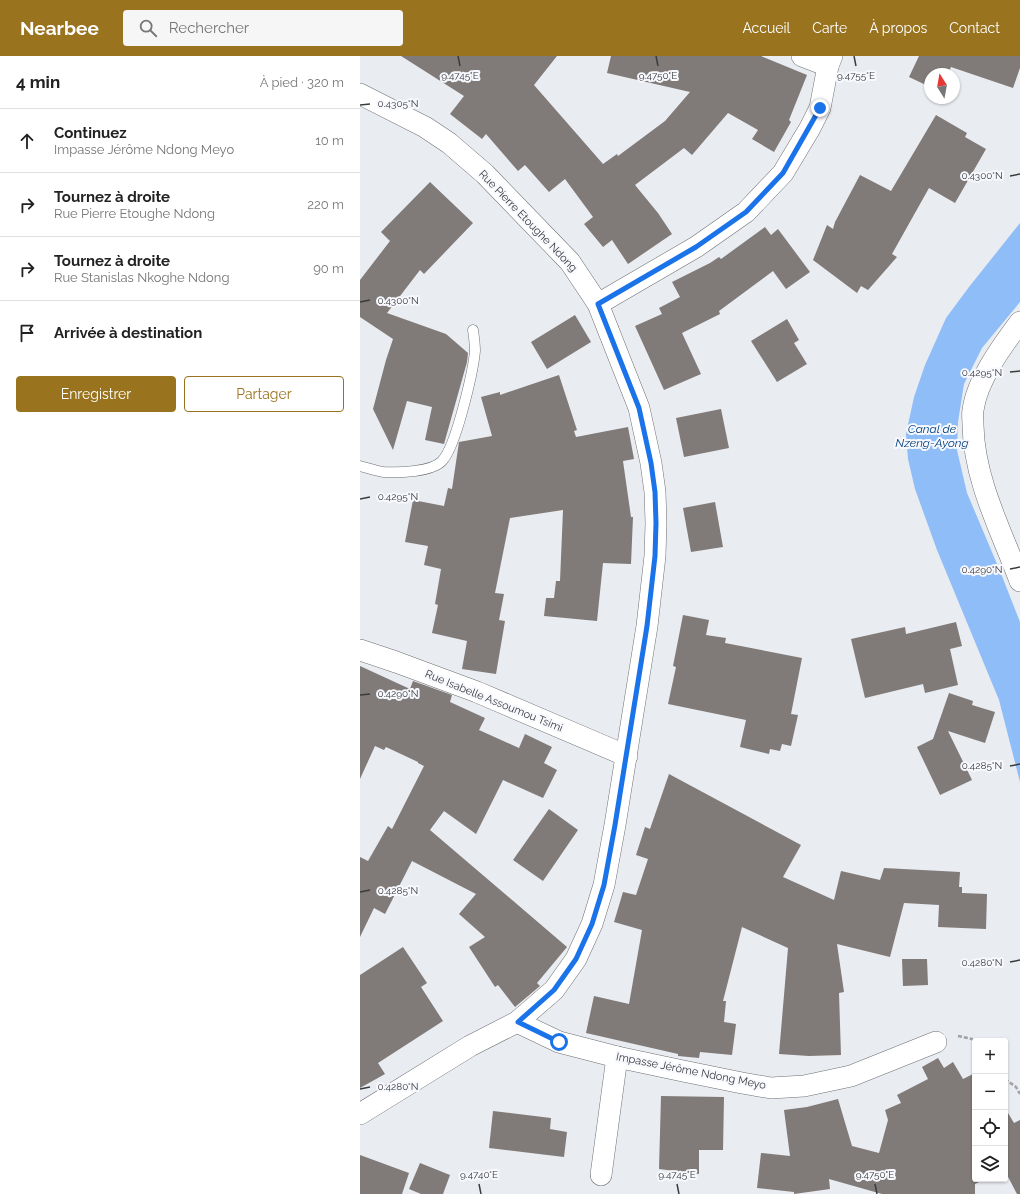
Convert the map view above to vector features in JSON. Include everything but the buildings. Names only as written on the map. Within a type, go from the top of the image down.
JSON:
[{"type":"street","points":[[598,304],[696,247],[746,212],[783,173],[810,128],[820,108],[830,61],[802,56]]},
{"type":"street","name":"Rue Pierre Etoughe Ndong","points":[[360,94],[425,127],[449,142],[479,169],[570,262],[598,304],[639,408],[651,463],[655,492],[656,523],[654,564],[647,626],[627,756],[604,885],[592,924],[576,959],[554,990],[518,1022],[470,1046],[360,1114]]},
{"type":"street","points":[[1020,322],[993,361],[980,387],[973,410],[973,435],[977,461],[986,497],[1020,581]]},
{"type":"street","name":"Rue Isabelle Assoumou Tsimi","points":[[360,650],[478,692],[627,756]]},
{"type":"street","name":"Impasse Jérôme Ndong Meyo","points":[[518,1022],[559,1042],[617,1057],[771,1088],[804,1086],[851,1076],[936,1042]]},
{"type":"street","points":[[601,1175],[617,1057]]},
{"type":"lane","points":[[360,466],[382,472],[404,472],[430,468],[442,462],[450,448],[457,429],[472,372],[475,349],[473,330]]},
{"type":"path","points":[[1008,1081],[1016,1087],[1020,1094]]},
{"type":"water","name":"Canal de Nzeng-Ayong","points":[[1020,223],[1020,302],[982,348],[964,384],[958,422],[957,450],[967,493],[1020,622],[1020,782],[999,700],[937,550],[915,489],[908,459],[906,434],[914,397],[925,365],[946,318]]},
{"type":"route","points":[[559,1042],[518,1022],[554,990],[576,959],[592,924],[604,885],[627,756],[647,626],[655,556],[655,492],[651,463],[639,408],[598,304],[696,247],[746,212],[783,173],[810,128],[820,108]]}]
